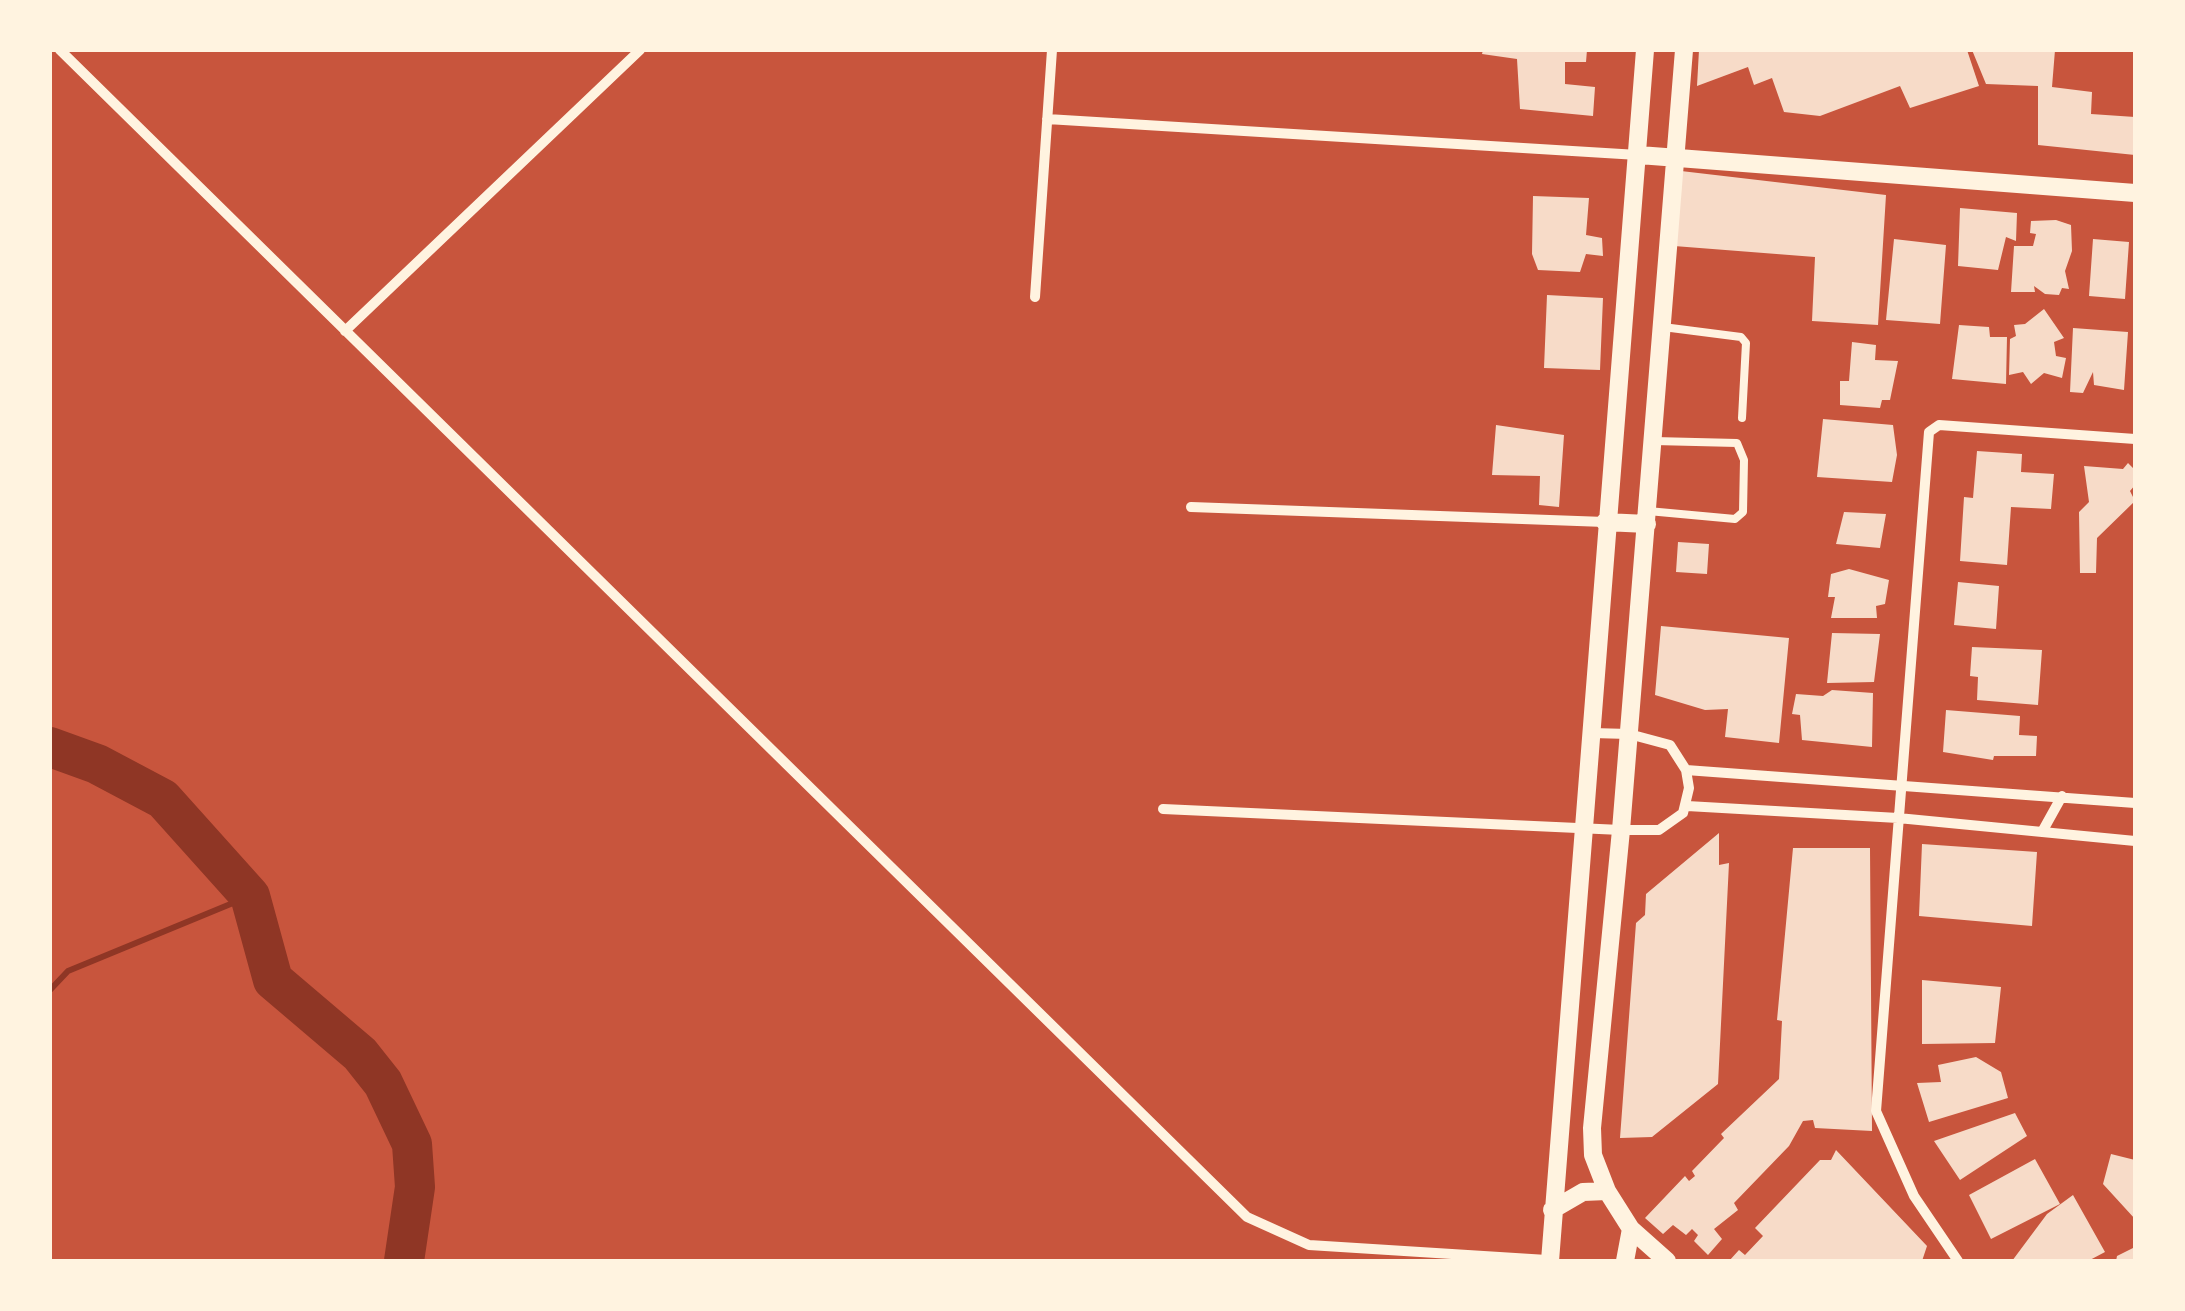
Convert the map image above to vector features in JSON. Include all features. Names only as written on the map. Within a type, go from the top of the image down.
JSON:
[{"type":"street","points":[[60,50],[1247,1218],[1310,1244],[1549,1261],[1645,50]]},
{"type":"street","points":[[345,331],[640,50]]},
{"type":"street","points":[[1035,297],[1052,50]]},
{"type":"street","points":[[1667,1261],[1631,1229],[1607,1191],[1593,1155],[1592,1128],[1630,734],[1684,50]]},
{"type":"street","points":[[1048,119],[1639,154],[2135,193]]},
{"type":"street","points":[[1958,1261],[1914,1196],[1876,1111],[1932,426],[2135,439]]},
{"type":"street","points":[[1191,506],[1605,522],[1648,518]]},
{"type":"street","points":[[1592,734],[1630,734],[1670,745],[1686,770],[1687,806]]},
{"type":"street","points":[[1686,770],[1901,782],[2135,803]]},
{"type":"street","points":[[2042,832],[2062,796]]},
{"type":"street","points":[[1164,809],[1659,830],[1687,806],[1898,818],[2135,841]]},
{"type":"street","points":[[1552,1210],[1572,1196],[1607,1191]]},
{"type":"street","points":[[1625,1261],[1631,1229]]},
{"type":"lane","points":[[1663,327],[1741,337],[1746,343],[1742,418]]},
{"type":"lane","points":[[1648,518],[1735,519],[1743,512],[1744,460],[1736,442],[1654,441]]},
{"type":"building","points":[[1483,50],[1587,50],[1586,62],[1565,62],[1565,84],[1595,87],[1593,116],[1520,109],[1517,59],[1482,54]]},
{"type":"building","points":[[1699,50],[1967,50],[1979,86],[1910,108],[1900,86],[1820,116],[1784,112],[1772,78],[1754,85],[1748,67],[1697,86]]},
{"type":"building","points":[[1972,50],[2055,50],[2052,87],[2092,92],[2091,114],[2135,117],[2135,155],[2038,145],[2038,86],[1986,84]]},
{"type":"building","points":[[1681,171],[1886,195],[1878,325],[1812,321],[1815,257],[1674,246]]},
{"type":"building","points":[[1533,196],[1589,198],[1586,235],[1602,238],[1603,256],[1586,254],[1580,272],[1538,270],[1532,254]]},
{"type":"building","points":[[1960,208],[2017,213],[2016,241],[2006,237],[1998,270],[1958,266]]},
{"type":"building","points":[[2056,220],[2071,225],[2072,251],[2065,271],[2069,289],[2062,288],[2059,295],[2045,294],[2034,286],[2035,292],[2011,292],[2014,246],[2033,246],[2036,234],[2030,233],[2031,221]]},
{"type":"building","points":[[1894,239],[1946,245],[1940,324],[1886,320]]},
{"type":"building","points":[[2093,239],[2129,242],[2125,299],[2089,296]]},
{"type":"building","points":[[1547,295],[1603,298],[1600,370],[1544,368]]},
{"type":"building","points":[[2044,309],[2064,338],[2054,342],[2056,356],[2066,358],[2062,378],[2044,373],[2031,384],[2023,372],[2009,375],[2010,339],[2016,336],[2014,325],[2025,324]]},
{"type":"building","points":[[1959,325],[1989,327],[1990,337],[2007,337],[2006,384],[1952,379]]},
{"type":"building","points":[[2073,328],[2128,332],[2124,390],[2094,385],[2093,372],[2083,393],[2070,392]]},
{"type":"building","points":[[1852,342],[1876,345],[1875,360],[1898,361],[1890,400],[1882,400],[1880,408],[1840,405],[1840,381],[1849,381]]},
{"type":"building","points":[[1823,419],[1893,425],[1897,455],[1892,482],[1817,477]]},
{"type":"building","points":[[1496,425],[1564,435],[1559,507],[1539,505],[1540,476],[1492,475]]},
{"type":"building","points":[[1977,451],[2022,454],[2021,472],[2054,474],[2051,509],[2011,507],[2007,565],[1960,561],[1964,497],[1973,498]]},
{"type":"building","points":[[2128,463],[2135,470],[2135,485],[2130,491],[2135,501],[2097,538],[2096,573],[2080,573],[2079,512],[2089,502],[2084,466],[2123,469]]},
{"type":"building","points":[[1844,512],[1886,514],[1880,548],[1836,544]]},
{"type":"building","points":[[1678,542],[1709,544],[1707,574],[1676,572]]},
{"type":"building","points":[[1849,569],[1889,580],[1885,604],[1876,606],[1877,618],[1831,618],[1835,597],[1828,597],[1831,574]]},
{"type":"building","points":[[1958,582],[1999,586],[1996,629],[1954,625]]},
{"type":"building","points":[[1661,626],[1789,638],[1779,743],[1725,737],[1728,709],[1705,710],[1655,695]]},
{"type":"building","points":[[1832,633],[1880,634],[1874,682],[1827,683]]},
{"type":"building","points":[[1972,647],[2042,650],[2038,705],[1977,700],[1978,677],[1970,676]]},
{"type":"building","points":[[1832,690],[1873,693],[1872,747],[1802,740],[1800,715],[1792,714],[1796,694],[1823,696]]},
{"type":"building","points":[[1946,710],[2020,716],[2019,735],[2037,736],[2036,756],[1994,756],[1993,760],[1943,752]]},
{"type":"building","points":[[1719,833],[1719,865],[1729,863],[1718,1084],[1652,1137],[1620,1138],[1636,923],[1645,915],[1646,894]]},
{"type":"building","points":[[1922,844],[2037,852],[2032,926],[1919,916]]},
{"type":"building","points":[[1793,848],[1870,848],[1872,1131],[1815,1128],[1813,1120],[1803,1121],[1789,1146],[1734,1203],[1738,1210],[1714,1229],[1722,1239],[1708,1255],[1694,1241],[1698,1235],[1692,1229],[1686,1235],[1673,1225],[1663,1234],[1645,1218],[1685,1176],[1689,1181],[1695,1176],[1692,1171],[1724,1138],[1721,1134],[1779,1079],[1782,1021],[1777,1020]]},
{"type":"building","points":[[1922,980],[2001,987],[1995,1043],[1922,1044]]},
{"type":"building","points":[[1976,1057],[2001,1072],[2008,1098],[1929,1122],[1917,1083],[1941,1082],[1938,1065]]},
{"type":"building","points":[[2015,1113],[2027,1136],[1960,1180],[1934,1141]]},
{"type":"building","points":[[1836,1150],[1927,1246],[1922,1261],[1729,1261],[1739,1250],[1745,1255],[1763,1236],[1755,1228],[1820,1160],[1831,1160]]},
{"type":"building","points":[[2111,1154],[2135,1160],[2135,1219],[2103,1184]]},
{"type":"building","points":[[2035,1159],[2060,1204],[1991,1239],[1969,1195]]},
{"type":"building","points":[[2073,1195],[2105,1252],[2088,1261],[2012,1261],[2047,1214]]},
{"type":"building","points":[[2135,1247],[2135,1261],[2116,1261],[2117,1256]]},
{"type":"waterway","points":[[50,747],[97,764],[163,799],[250,896],[273,980],[360,1054],[383,1083],[412,1144],[415,1187],[404,1261]]},
{"type":"waterway","points":[[50,990],[68,971],[250,896]]}]
